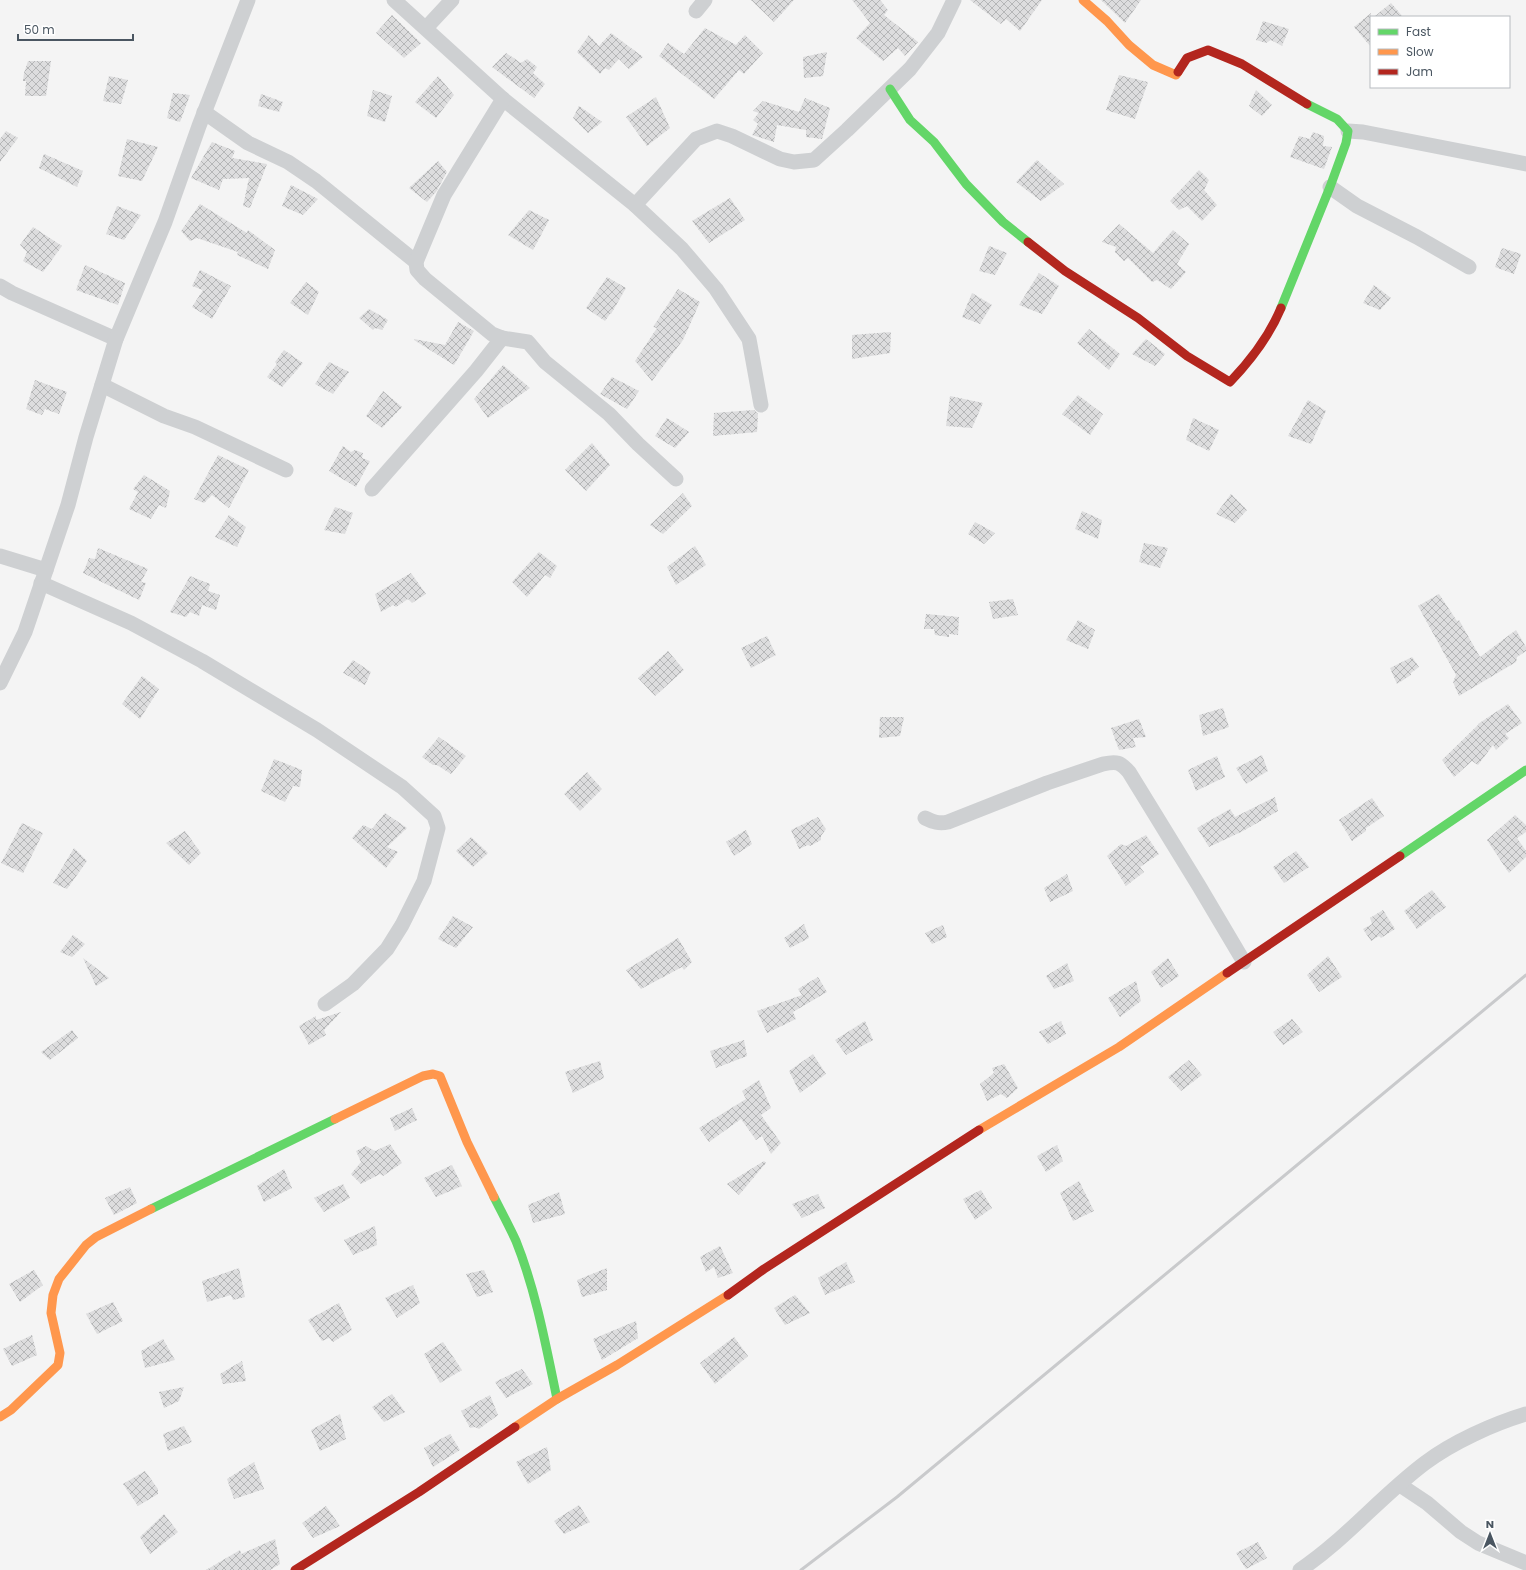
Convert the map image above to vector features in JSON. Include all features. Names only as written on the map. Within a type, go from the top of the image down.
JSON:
[{"type":"street","points":[[0,683],[25,632],[68,505],[86,437],[116,339],[165,222],[204,112],[248,0]]},
{"type":"street","points":[[394,0],[503,99],[635,205],[682,249],[716,289],[736,316],[749,339],[762,405]]},
{"type":"street","points":[[426,28],[452,0]]},
{"type":"street","points":[[635,205],[696,139],[717,131],[737,138],[780,159],[794,162],[814,160],[910,70],[938,33],[954,0]]},
{"type":"street","points":[[1083,0],[1107,21],[1129,45],[1153,65],[1176,75],[1187,58],[1208,50],[1242,64],[1296,98],[1337,119],[1348,131],[1363,132],[1526,164]]},
{"type":"street","points":[[890,89],[910,120],[934,142],[966,184],[1002,222],[1065,271],[1138,318],[1187,356],[1230,382],[1248,363],[1265,339],[1288,292],[1330,187],[1346,144],[1348,131]]},
{"type":"street","points":[[503,99],[444,195],[416,262],[418,270],[425,279],[492,334],[502,338],[528,342],[545,362],[609,414],[638,444],[676,479]]},
{"type":"street","points":[[204,112],[248,144],[288,162],[316,181],[416,262]]},
{"type":"street","points":[[1330,187],[1357,206],[1417,236],[1469,266]]},
{"type":"street","points":[[0,286],[12,293],[116,339]]},
{"type":"street","points":[[372,489],[476,371],[502,338]]},
{"type":"street","points":[[102,385],[164,416],[195,427],[286,470]]},
{"type":"street","points":[[0,556],[44,576],[202,661],[330,739],[402,787],[434,816],[438,828],[424,881],[402,925],[387,949],[368,969],[353,984],[324,1004]]},
{"type":"street","points":[[925,818],[941,824],[1047,783],[1104,764],[1113,762],[1121,764],[1129,772],[1244,962]]},
{"type":"street","points":[[295,1570],[420,1492],[557,1399],[617,1365],[731,1293],[764,1268],[983,1127],[1119,1047],[1526,770]]},
{"type":"street","points":[[0,1417],[11,1410],[58,1365],[60,1353],[51,1313],[53,1296],[59,1279],[86,1245],[96,1237],[180,1194],[367,1103],[423,1076],[433,1074],[440,1076],[443,1081],[458,1123],[476,1163],[501,1208],[520,1251],[539,1313],[557,1399]]},
{"type":"street","points":[[1308,1568],[1425,1463],[1445,1450],[1505,1420],[1526,1414]]},
{"type":"street","points":[[1400,1485],[1427,1503],[1461,1532],[1478,1543],[1526,1563]]},
{"type":"building","points":[[751,0],[794,0],[774,22]]},
{"type":"building","points":[[852,0],[880,0],[888,10],[884,15],[918,42],[905,56],[898,48],[883,61],[856,38],[870,23]]},
{"type":"building","points":[[970,0],[1042,0],[1020,31],[1006,19],[1001,24]]},
{"type":"building","points":[[1101,0],[1141,0],[1125,23]]},
{"type":"building","points":[[1391,3],[1402,16],[1375,16]]},
{"type":"building","points":[[1371,13],[1370,46],[1354,27]]},
{"type":"building","points":[[392,15],[421,43],[404,58],[376,33]]},
{"type":"building","points":[[1263,21],[1289,29],[1282,46],[1271,40],[1266,43],[1256,40]]},
{"type":"building","points":[[705,28],[736,45],[745,35],[763,53],[744,74],[739,70],[714,99],[659,56],[668,43],[684,54]]},
{"type":"building","points":[[611,33],[643,57],[629,69],[619,59],[609,70],[605,68],[600,74],[577,52],[589,35],[599,46]]},
{"type":"building","points":[[827,52],[823,76],[804,78],[803,57]]},
{"type":"building","points":[[506,53],[521,63],[527,59],[537,67],[533,73],[545,84],[534,98],[492,67]]},
{"type":"building","points":[[28,61],[51,61],[46,96],[25,96],[26,81],[23,81]]},
{"type":"building","points":[[1119,75],[1148,82],[1135,119],[1106,110]]},
{"type":"building","points":[[109,76],[128,80],[121,104],[103,101]]},
{"type":"building","points":[[438,76],[454,95],[436,118],[415,102]]},
{"type":"building","points":[[373,90],[392,96],[385,122],[367,116]]},
{"type":"building","points":[[1256,90],[1272,105],[1262,116],[1249,106]]},
{"type":"building","points":[[173,93],[190,95],[180,122],[167,118]]},
{"type":"building","points":[[261,94],[283,102],[279,112],[258,106]]},
{"type":"building","points":[[656,97],[670,128],[647,146],[626,117]]},
{"type":"building","points":[[805,98],[830,108],[822,139],[806,137],[806,130],[777,125],[774,142],[752,135],[758,124],[753,120],[759,113],[753,111],[763,101],[799,112]]},
{"type":"building","points":[[579,106],[602,122],[588,133],[573,118]]},
{"type":"building","points":[[6,131],[18,138],[0,162],[0,139]]},
{"type":"building","points":[[1313,132],[1324,136],[1323,146],[1332,147],[1324,169],[1290,157],[1299,136],[1310,139]]},
{"type":"building","points":[[127,139],[158,147],[142,181],[118,176]]},
{"type":"building","points":[[212,142],[235,151],[232,158],[267,164],[250,208],[243,206],[249,178],[223,179],[219,190],[191,178]]},
{"type":"building","points":[[44,154],[83,171],[77,187],[39,168]]},
{"type":"building","points":[[1037,160],[1064,184],[1041,201],[1016,182]]},
{"type":"building","points":[[438,161],[447,172],[436,192],[427,202],[409,188]]},
{"type":"building","points":[[1199,170],[1209,180],[1204,190],[1217,205],[1202,221],[1187,206],[1179,210],[1170,201]]},
{"type":"building","points":[[291,185],[318,199],[303,215],[282,206]]},
{"type":"building","points":[[730,198],[745,220],[709,243],[692,221]]},
{"type":"building","points":[[200,204],[247,233],[248,230],[275,250],[268,269],[237,255],[238,252],[197,238],[190,241],[181,231]]},
{"type":"building","points":[[117,206],[141,215],[124,240],[106,234]]},
{"type":"building","points":[[529,210],[549,220],[533,250],[508,235]]},
{"type":"building","points":[[1119,224],[1153,253],[1173,230],[1189,244],[1177,264],[1186,272],[1171,289],[1157,280],[1152,282],[1128,258],[1124,261],[1115,252],[1116,247],[1102,242]]},
{"type":"building","points":[[33,227],[62,246],[43,272],[23,261],[27,252],[20,245]]},
{"type":"building","points":[[989,246],[1007,253],[995,275],[979,271]]},
{"type":"building","points":[[1502,248],[1521,254],[1514,274],[1495,267]]},
{"type":"building","points":[[85,265],[125,283],[118,305],[76,290]]},
{"type":"building","points":[[200,270],[231,286],[212,319],[192,307],[203,290],[192,286]]},
{"type":"building","points":[[1039,273],[1059,286],[1042,314],[1019,305]]},
{"type":"building","points":[[607,277],[626,288],[611,314],[605,321],[586,308]]},
{"type":"building","points":[[306,282],[319,292],[308,315],[290,303]]},
{"type":"building","points":[[1374,285],[1391,298],[1380,310],[1363,303]]},
{"type":"building","points":[[678,289],[700,302],[683,340],[652,381],[635,361],[657,328],[653,327]]},
{"type":"building","points":[[972,293],[992,305],[980,324],[962,317]]},
{"type":"building","points":[[369,309],[388,320],[382,330],[375,328],[373,330],[359,318]]},
{"type":"building","points":[[458,322],[474,331],[454,365],[414,340],[445,345]]},
{"type":"building","points":[[1089,329],[1120,354],[1109,370],[1077,343]]},
{"type":"building","points":[[891,332],[890,353],[852,359],[852,335]]},
{"type":"building","points":[[1146,339],[1165,354],[1155,366],[1132,354]]},
{"type":"building","points":[[284,350],[303,363],[282,387],[267,377],[277,364],[275,362]]},
{"type":"building","points":[[329,362],[349,372],[333,394],[315,384]]},
{"type":"building","points":[[503,365],[530,388],[488,418],[474,399]]},
{"type":"building","points":[[612,377],[639,391],[627,409],[600,394]]},
{"type":"building","points":[[35,380],[67,392],[59,414],[45,409],[42,415],[26,409]]},
{"type":"building","points":[[383,391],[402,407],[382,428],[366,416]]},
{"type":"building","points":[[1078,395],[1103,414],[1090,435],[1062,414]]},
{"type":"building","points":[[950,396],[983,403],[972,428],[946,426]]},
{"type":"building","points":[[1308,400],[1326,411],[1311,444],[1288,436]]},
{"type":"building","points":[[754,410],[758,414],[757,432],[713,436],[714,413]]},
{"type":"building","points":[[667,418],[689,432],[675,448],[655,436]]},
{"type":"building","points":[[1193,418],[1219,430],[1209,451],[1186,440]]},
{"type":"building","points":[[592,443],[610,465],[586,491],[565,470]]},
{"type":"building","points":[[343,446],[351,452],[355,450],[363,453],[362,458],[370,461],[356,487],[329,471]]},
{"type":"building","points":[[218,455],[249,470],[229,508],[212,495],[204,503],[194,499]]},
{"type":"building","points":[[144,475],[170,491],[166,508],[159,505],[151,519],[129,509],[138,492],[133,489]]},
{"type":"building","points":[[683,493],[692,506],[663,534],[650,525]]},
{"type":"building","points":[[1231,494],[1247,510],[1235,523],[1216,514]]},
{"type":"building","points":[[335,507],[353,513],[345,534],[324,530]]},
{"type":"building","points":[[1082,511],[1102,520],[1098,539],[1075,529]]},
{"type":"building","points":[[229,515],[246,527],[237,547],[215,537]]},
{"type":"building","points":[[975,522],[995,533],[984,544],[968,534]]},
{"type":"building","points":[[1144,543],[1168,548],[1160,568],[1139,562]]},
{"type":"building","points":[[695,546],[706,565],[676,585],[667,567]]},
{"type":"building","points":[[98,548],[148,569],[141,582],[146,583],[139,600],[83,573],[89,558],[95,559]]},
{"type":"building","points":[[539,552],[557,566],[550,578],[545,575],[527,597],[512,582]]},
{"type":"building","points":[[411,573],[426,594],[412,603],[408,599],[396,607],[393,605],[381,612],[375,594]]},
{"type":"building","points":[[190,576],[210,584],[208,591],[220,595],[216,610],[202,605],[199,616],[190,612],[186,617],[170,612]]},
{"type":"building","points":[[1439,594],[1457,621],[1459,620],[1480,657],[1516,630],[1526,647],[1526,651],[1517,657],[1516,662],[1459,696],[1453,682],[1456,675],[1418,606]]},
{"type":"building","points":[[1013,599],[1018,615],[993,619],[989,602]]},
{"type":"building","points":[[926,614],[959,617],[958,635],[949,634],[949,637],[935,635],[934,629],[924,629]]},
{"type":"building","points":[[1078,620],[1095,630],[1088,649],[1066,640]]},
{"type":"building","points":[[767,636],[776,655],[751,668],[741,648]]},
{"type":"building","points":[[668,651],[684,670],[655,696],[638,678]]},
{"type":"building","points":[[1412,657],[1419,667],[1411,673],[1411,675],[1397,684],[1390,668]]},
{"type":"building","points":[[353,660],[371,672],[365,685],[343,673]]},
{"type":"building","points":[[142,676],[159,689],[140,719],[122,704]]},
{"type":"building","points":[[1508,704],[1522,723],[1505,734],[1509,738],[1496,750],[1493,745],[1478,765],[1472,761],[1454,777],[1442,760],[1478,724]]},
{"type":"building","points":[[1223,708],[1229,727],[1203,736],[1199,715]]},
{"type":"building","points":[[880,717],[904,717],[900,736],[879,738]]},
{"type":"building","points":[[1139,719],[1146,737],[1133,738],[1136,747],[1119,750],[1111,728]]},
{"type":"building","points":[[439,737],[466,756],[451,774],[437,765],[433,765],[422,757]]},
{"type":"building","points":[[1262,755],[1268,771],[1246,784],[1236,768]]},
{"type":"building","points":[[1217,756],[1225,777],[1196,791],[1188,770]]},
{"type":"building","points":[[274,759],[302,770],[300,787],[293,786],[285,802],[261,791]]},
{"type":"building","points":[[587,772],[602,789],[580,811],[564,794]]},
{"type":"building","points":[[1275,797],[1278,811],[1243,831],[1209,847],[1197,828],[1230,809],[1235,817]]},
{"type":"building","points":[[1372,798],[1384,816],[1366,828],[1366,831],[1352,841],[1339,820]]},
{"type":"building","points":[[385,813],[407,828],[387,847],[398,852],[386,868],[352,838],[363,825],[372,829]]},
{"type":"building","points":[[1515,815],[1526,825],[1526,832],[1517,838],[1526,851],[1526,857],[1509,873],[1487,840]]},
{"type":"building","points":[[818,817],[826,829],[821,836],[821,840],[810,846],[808,845],[799,849],[791,830]]},
{"type":"building","points":[[22,823],[43,833],[23,873],[1,863]]},
{"type":"building","points":[[746,830],[752,844],[734,856],[726,842]]},
{"type":"building","points":[[185,831],[201,853],[189,865],[166,843]]},
{"type":"building","points":[[1146,835],[1159,854],[1140,867],[1144,872],[1126,886],[1107,856],[1121,844],[1126,846]]},
{"type":"building","points":[[471,837],[488,853],[473,867],[456,851]]},
{"type":"building","points":[[74,848],[87,861],[67,889],[53,883]]},
{"type":"building","points":[[1296,851],[1309,867],[1284,883],[1273,867]]},
{"type":"building","points":[[1067,874],[1073,891],[1050,902],[1044,888]]},
{"type":"building","points":[[1432,890],[1446,907],[1417,929],[1404,911]]},
{"type":"building","points":[[1383,910],[1395,929],[1381,938],[1379,936],[1371,941],[1363,929],[1372,924],[1370,918]]},
{"type":"building","points":[[453,916],[473,927],[456,948],[438,939]]},
{"type":"building","points":[[804,924],[809,938],[790,948],[784,938]]},
{"type":"building","points":[[943,925],[947,937],[932,944],[925,933]]},
{"type":"building","points":[[73,935],[85,944],[72,957],[60,952]]},
{"type":"building","points":[[678,938],[692,962],[684,970],[682,967],[641,989],[626,970]]},
{"type":"building","points":[[1328,956],[1342,977],[1319,992],[1307,975]]},
{"type":"building","points":[[83,958],[109,978],[96,986]]},
{"type":"building","points":[[1168,958],[1179,976],[1161,988],[1151,972]]},
{"type":"building","points":[[1067,963],[1074,981],[1054,989],[1046,976]]},
{"type":"building","points":[[818,977],[827,992],[793,1012],[796,1019],[767,1033],[757,1011],[802,995],[798,989]]},
{"type":"building","points":[[1136,981],[1141,1001],[1120,1017],[1108,998]]},
{"type":"building","points":[[341,1012],[324,1030],[326,1035],[309,1045],[299,1026],[316,1016],[316,1020]]},
{"type":"building","points":[[1292,1019],[1303,1032],[1283,1045],[1273,1032]]},
{"type":"building","points":[[865,1021],[873,1040],[846,1055],[835,1040]]},
{"type":"building","points":[[1061,1021],[1066,1034],[1048,1044],[1039,1032]]},
{"type":"building","points":[[72,1030],[78,1038],[50,1060],[41,1052]]},
{"type":"building","points":[[744,1040],[747,1056],[716,1068],[710,1051]]},
{"type":"building","points":[[813,1054],[826,1074],[800,1093],[789,1071]]},
{"type":"building","points":[[1189,1060],[1202,1075],[1181,1091],[1168,1077]]},
{"type":"building","points":[[600,1061],[604,1078],[573,1093],[565,1072]]},
{"type":"building","points":[[1004,1064],[1018,1088],[1007,1098],[1001,1094],[987,1101],[980,1084],[994,1073],[992,1068]]},
{"type":"building","points":[[759,1080],[771,1108],[761,1115],[781,1143],[771,1154],[762,1136],[756,1140],[741,1119],[709,1142],[699,1128],[746,1099],[742,1091]]},
{"type":"building","points":[[412,1108],[417,1120],[395,1131],[390,1118]]},
{"type":"building","points":[[390,1144],[402,1163],[383,1176],[380,1174],[361,1184],[351,1174],[361,1162],[356,1151],[366,1146],[375,1151]]},
{"type":"building","points":[[1057,1145],[1063,1161],[1046,1172],[1037,1156]]},
{"type":"building","points":[[764,1161],[766,1163],[739,1195],[727,1184]]},
{"type":"building","points":[[452,1165],[462,1186],[436,1197],[424,1178]]},
{"type":"building","points":[[284,1169],[292,1188],[264,1202],[257,1186]]},
{"type":"building","points":[[1079,1181],[1094,1211],[1073,1221],[1060,1193]]},
{"type":"building","points":[[343,1184],[350,1198],[324,1212],[314,1198]]},
{"type":"building","points":[[130,1187],[137,1203],[114,1215],[105,1198]]},
{"type":"building","points":[[981,1190],[992,1208],[975,1220],[963,1199]]},
{"type":"building","points":[[559,1192],[565,1214],[533,1223],[528,1205]]},
{"type":"building","points":[[818,1194],[825,1208],[802,1218],[792,1204]]},
{"type":"building","points":[[375,1226],[377,1245],[353,1255],[344,1240]]},
{"type":"building","points":[[720,1246],[733,1273],[718,1278],[714,1267],[706,1272],[700,1257]]},
{"type":"building","points":[[846,1262],[855,1282],[825,1295],[818,1278]]},
{"type":"building","points":[[239,1268],[245,1297],[233,1300],[231,1295],[207,1302],[202,1281]]},
{"type":"building","points":[[607,1268],[607,1290],[582,1297],[577,1280]]},
{"type":"building","points":[[34,1270],[43,1285],[20,1302],[9,1284]]},
{"type":"building","points":[[484,1270],[493,1292],[477,1297],[466,1274]]},
{"type":"building","points":[[413,1285],[420,1303],[397,1318],[385,1298]]},
{"type":"building","points":[[795,1295],[810,1313],[785,1325],[774,1308]]},
{"type":"building","points":[[113,1302],[123,1321],[97,1334],[86,1314]]},
{"type":"building","points":[[339,1303],[352,1330],[333,1342],[329,1338],[322,1341],[308,1320]]},
{"type":"building","points":[[636,1321],[638,1338],[602,1360],[593,1339]]},
{"type":"building","points":[[32,1335],[37,1355],[12,1366],[3,1349]]},
{"type":"building","points":[[734,1337],[748,1356],[715,1384],[700,1363]]},
{"type":"building","points":[[163,1339],[175,1360],[145,1368],[141,1351]]},
{"type":"building","points":[[443,1342],[462,1370],[440,1383],[424,1354]]},
{"type":"building","points":[[242,1361],[246,1381],[223,1384],[220,1374]]},
{"type":"building","points":[[522,1369],[533,1384],[506,1398],[495,1382]]},
{"type":"building","points":[[184,1387],[179,1401],[164,1408],[159,1392]]},
{"type":"building","points":[[392,1394],[405,1412],[384,1422],[372,1407]]},
{"type":"building","points":[[490,1395],[498,1415],[479,1429],[475,1427],[470,1428],[461,1411]]},
{"type":"building","points":[[340,1414],[346,1439],[320,1451],[311,1430]]},
{"type":"building","points":[[184,1426],[192,1442],[168,1451],[163,1434]]},
{"type":"building","points":[[450,1434],[460,1450],[433,1467],[424,1448]]},
{"type":"building","points":[[547,1447],[551,1470],[528,1484],[516,1462]]},
{"type":"building","points":[[254,1462],[264,1489],[234,1499],[227,1479]]},
{"type":"building","points":[[145,1471],[158,1489],[158,1494],[138,1506],[123,1484]]},
{"type":"building","points":[[579,1505],[590,1522],[564,1534],[554,1521]]},
{"type":"building","points":[[326,1506],[340,1526],[313,1538],[302,1523]]},
{"type":"building","points":[[164,1514],[178,1532],[150,1554],[140,1537]]},
{"type":"building","points":[[275,1539],[280,1564],[270,1570],[206,1570],[240,1550],[241,1554]]},
{"type":"building","points":[[1258,1542],[1267,1558],[1246,1569],[1236,1553]]},
{"type":"railway","points":[[801,1570],[897,1497],[1526,975]]},
{"type":"traffic: fast","points":[[890,89],[910,120],[934,142],[966,184],[1003,222],[1028,242]]},
{"type":"traffic: fast","points":[[1281,308],[1330,187],[1346,143],[1348,131],[1337,119],[1307,104]]},
{"type":"traffic: fast","points":[[1400,856],[1526,770]]},
{"type":"traffic: fast","points":[[151,1209],[335,1119]]},
{"type":"traffic: fast","points":[[494,1197],[516,1241],[529,1279],[540,1319],[557,1399]]},
{"type":"traffic: slow","points":[[1083,0],[1107,21],[1129,45],[1153,65],[1176,75],[1178,72]]},
{"type":"traffic: slow","points":[[979,1130],[1119,1047],[1227,973]]},
{"type":"traffic: slow","points":[[335,1119],[423,1076],[433,1074],[440,1076],[467,1142],[494,1197]]},
{"type":"traffic: slow","points":[[0,1417],[11,1410],[58,1365],[60,1353],[51,1313],[53,1295],[59,1279],[86,1245],[96,1237],[151,1209]]},
{"type":"traffic: slow","points":[[515,1427],[557,1399],[617,1365],[728,1295]]},
{"type":"traffic: jam","points":[[1178,72],[1187,58],[1208,50],[1242,64],[1307,104]]},
{"type":"traffic: jam","points":[[1028,242],[1065,271],[1138,318],[1187,356],[1230,382],[1259,348],[1271,329],[1281,308]]},
{"type":"traffic: jam","points":[[1227,973],[1400,856]]},
{"type":"traffic: jam","points":[[728,1295],[764,1269],[979,1130]]},
{"type":"traffic: jam","points":[[295,1570],[419,1492],[515,1427]]}]
